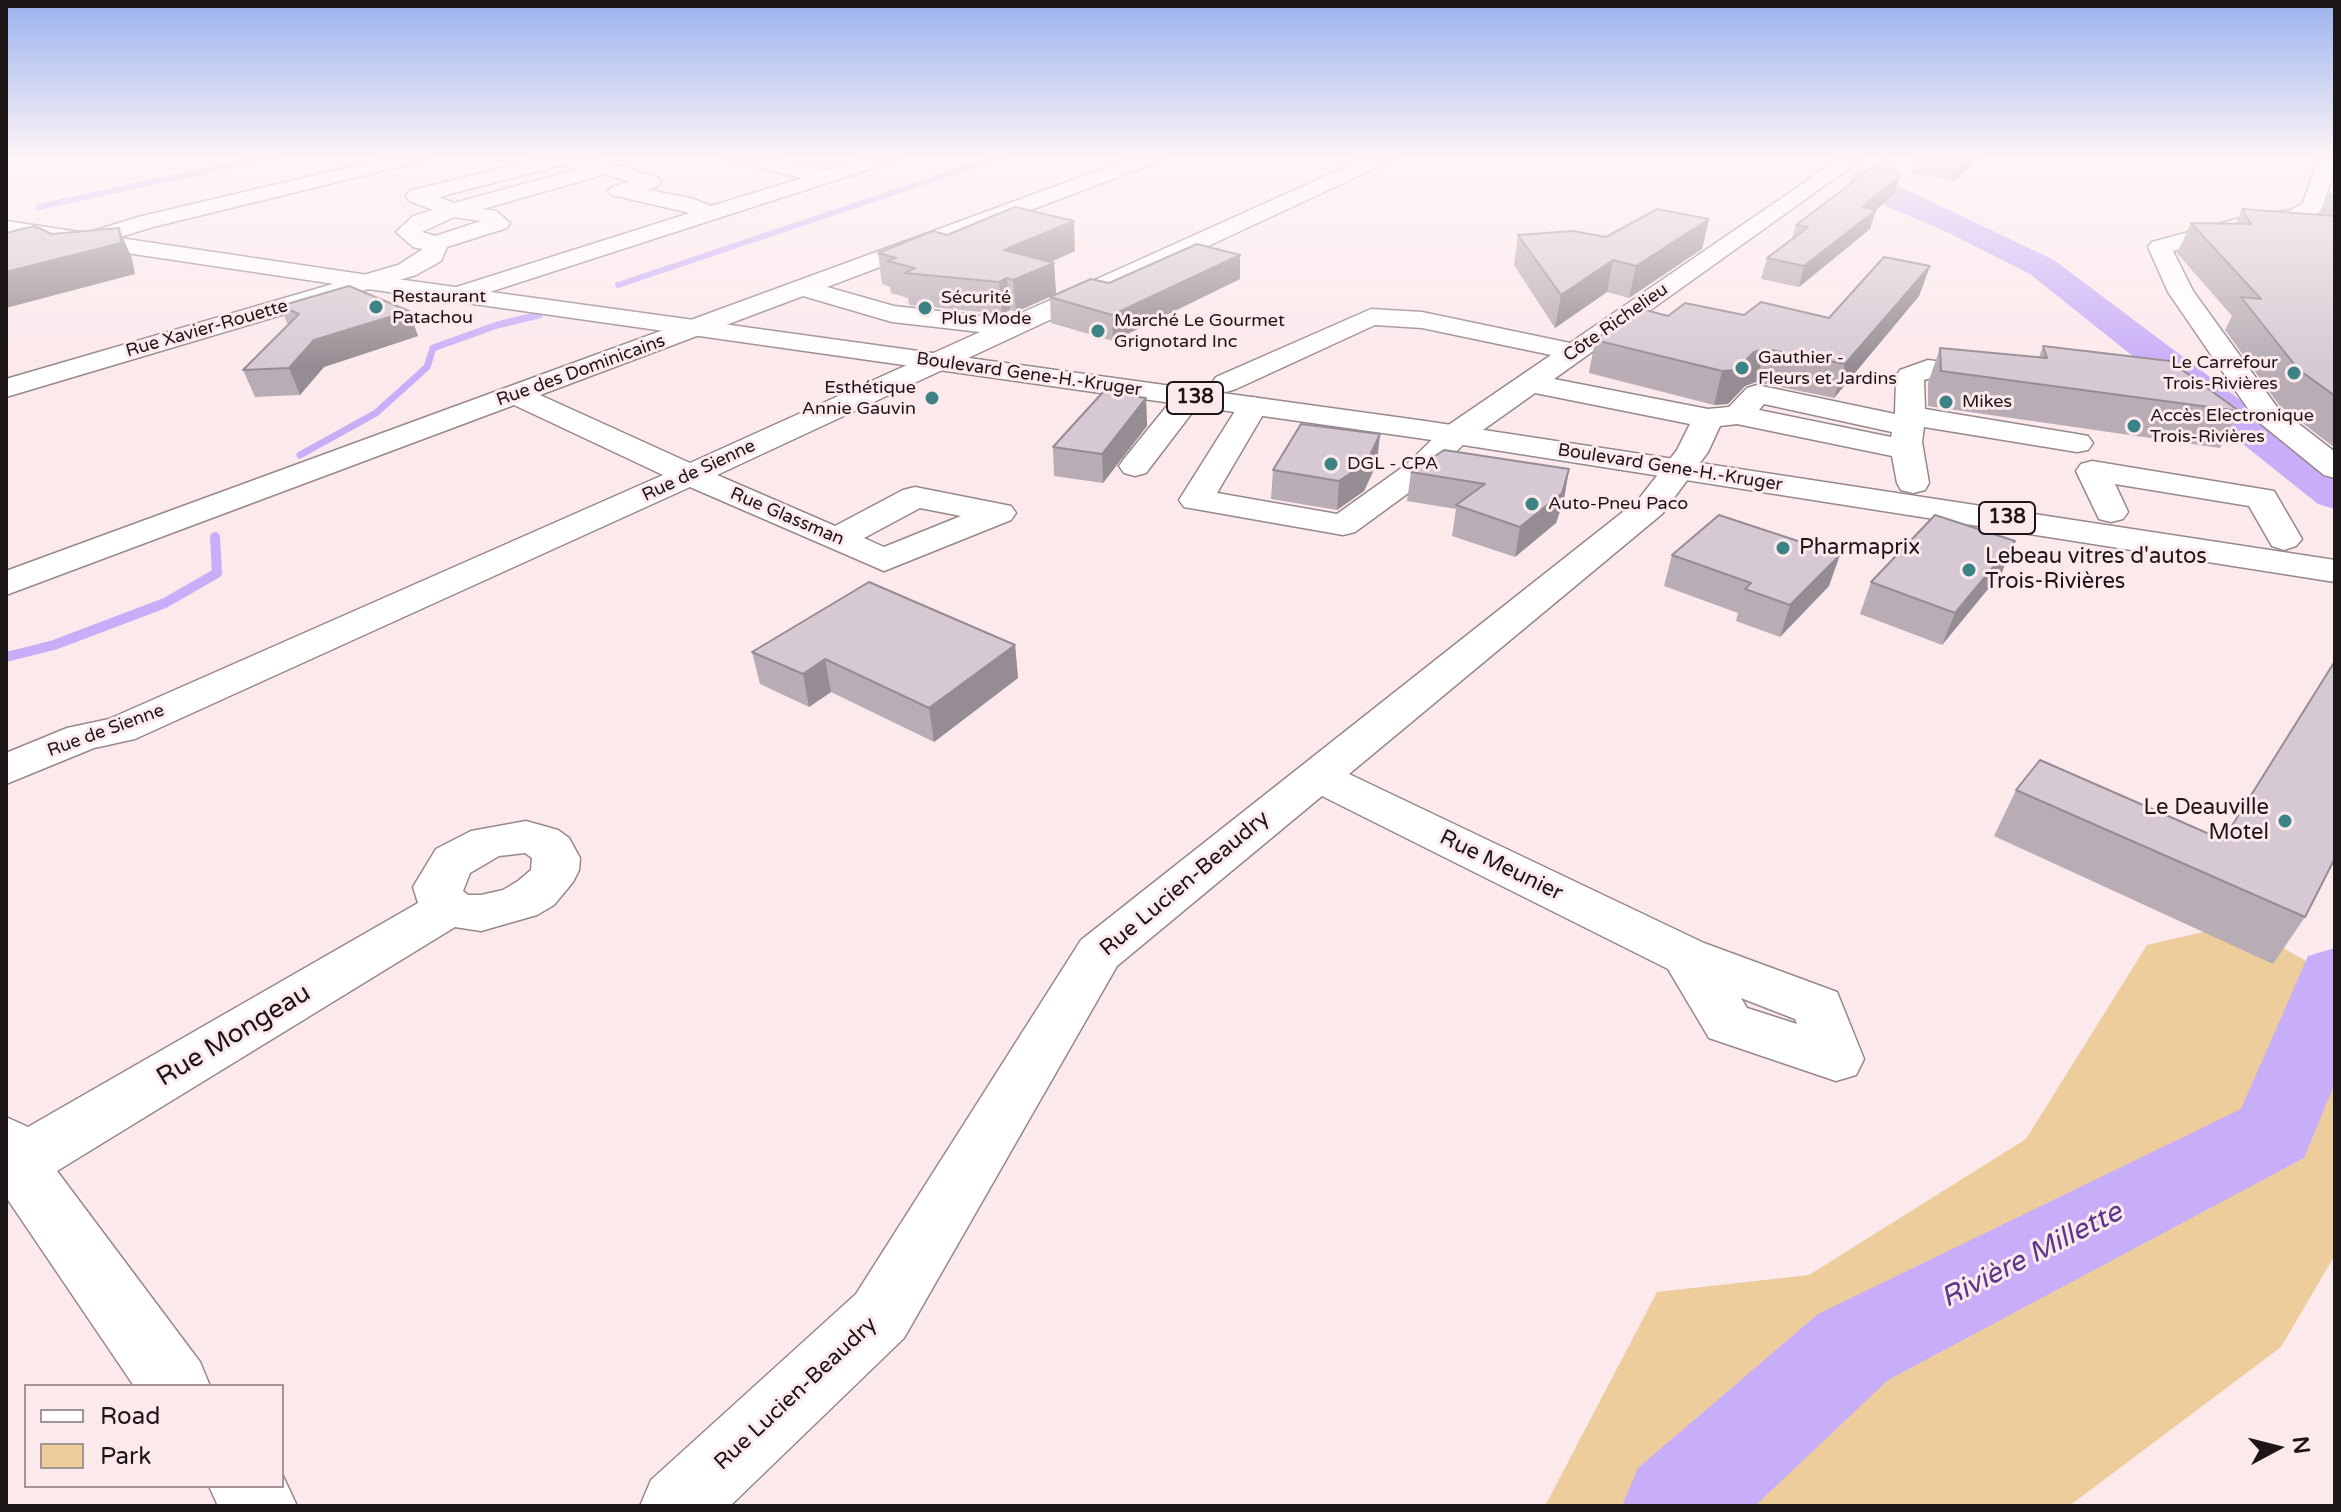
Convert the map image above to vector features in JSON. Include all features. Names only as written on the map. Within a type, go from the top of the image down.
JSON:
[{"type":"street","name":"Boulevard Gene-H.-Kruger","points":[[107,227],[963,348],[1482,416],[1685,460],[2335,571]]},
{"type":"street","points":[[88,240],[134,227]]},
{"type":"street","points":[[414,227],[407,232],[421,242],[437,243],[488,227]]},
{"type":"street","points":[[456,295],[667,227]]},
{"type":"street","name":"Rue des Dominicains","points":[[6,584],[967,227]]},
{"type":"street","name":"Rue de Sienne","points":[[6,770],[82,737],[120,730],[690,475],[1230,227]]},
{"type":"street","name":"Côte Richelieu","points":[[1253,406],[1196,500],[1343,525],[1418,471],[1455,435],[1755,227]]},
{"type":"street","points":[[2235,227],[2160,247],[2181,292],[2266,413],[2335,468]]},
{"type":"street","name":"Boulevard Gene-H.-Kruger","points":[[6,228],[456,295],[1455,435],[1685,460],[1909,444],[2111,512],[2335,548]]},
{"type":"street","points":[[407,270],[433,256],[437,243]]},
{"type":"street","name":"Rue Xavier-Rouette","points":[[6,388],[407,270]]},
{"type":"street","points":[[803,288],[892,314],[1009,327]]},
{"type":"street","points":[[1226,383],[1371,317],[1422,320],[1575,352]]},
{"type":"street","points":[[1909,444],[1910,376],[1921,371],[2012,380]]},
{"type":"street","points":[[1531,383],[1723,416],[1757,394],[1909,444],[2084,457],[2218,462]]},
{"type":"street","name":"Rue Glassman","points":[[516,395],[690,475],[884,560],[999,513],[915,497],[837,539]]},
{"type":"street","points":[[1135,466],[1189,397]]},
{"type":"street","name":"Rue Lucien-Beaudry","points":[[677,1506],[880,1316],[1099,953],[1650,507],[1723,416]]},
{"type":"street","points":[[2084,457],[2111,512]]},
{"type":"street","points":[[2084,457],[2262,498],[2284,539]]},
{"type":"street","name":"Rue Meunier","points":[[1317,776],[1686,956]]},
{"type":"street","name":"Rue Mongeau","points":[[12,1153],[450,907]]},
{"type":"street","points":[[12,1153],[174,1384]]},
{"type":"street","points":[[247,1488],[260,1506]]},
{"type":"green space","points":[[2221,928],[2265,938],[2335,977],[2335,1255],[2281,1347],[2069,1506],[1545,1506],[1657,1292],[1809,1275],[2026,1139],[2147,945]]},
{"type":"building","points":[[32,227],[52,234],[119,228],[121,243],[6,272],[6,233]]},
{"type":"building","points":[[967,227],[1061,227],[1004,250],[1054,263],[1013,280],[1007,278],[999,282],[905,273],[915,268],[887,261],[896,258],[878,253],[933,231],[947,235]]},
{"type":"building","points":[[1625,227],[1697,227],[1636,266],[1613,260],[1561,295],[1518,235],[1573,231],[1606,237]]},
{"type":"building","points":[[1805,227],[1855,227],[1804,266],[1767,258],[1808,227]]},
{"type":"building","points":[[2194,227],[2335,227],[2335,396],[2298,369],[2241,297],[2261,299]]},
{"type":"building","points":[[1197,244],[1240,255],[1112,315],[1050,297],[1091,279],[1109,283]]},
{"type":"building","points":[[1884,257],[1930,266],[1845,364],[1765,349],[1754,352],[1736,370],[1722,371],[1595,340],[1638,308],[1668,316],[1685,303],[1744,315],[1761,302],[1829,318]]},
{"type":"building","points":[[349,286],[409,311],[314,340],[289,368],[243,370],[299,314],[280,306]]},
{"type":"building","points":[[2043,346],[2170,361],[2239,411],[1941,371],[1940,348],[2047,358]]},
{"type":"building","points":[[1103,392],[1146,398],[1102,454],[1053,447]]},
{"type":"building","points":[[1301,424],[1380,434],[1367,462],[1339,481],[1273,470]]},
{"type":"building","points":[[1444,450],[1569,469],[1562,493],[1520,527],[1456,505],[1485,484],[1411,472]]},
{"type":"building","points":[[1719,515],[1840,555],[1790,605],[1745,589],[1751,583],[1672,555]]},
{"type":"building","points":[[1935,515],[2015,541],[1955,613],[1871,582]]},
{"type":"building","points":[[869,582],[1015,645],[929,708],[825,659],[803,674],[752,652]]},
{"type":"building","points":[[2335,661],[2335,858],[2305,917],[2016,790],[2040,760],[2223,840]]},
{"type":"waterway","points":[[618,285],[792,227]]},
{"type":"waterway","name":"Rivière Millette","points":[[1962,227],[2042,267],[2335,494]]},
{"type":"waterway","points":[[300,455],[376,413],[427,367],[433,348],[497,325],[539,315]]},
{"type":"waterway","points":[[6,657],[54,645],[165,603],[217,573],[215,537]]},
{"type":"waterway","name":"Rivière Millette","points":[[1676,1506],[1853,1347],[2274,1133],[2335,976]]},
{"type":"place","name":"Restaurant Patachou","points":[[376,307]]},
{"type":"place","name":"Sécurité Plus Mode","points":[[925,308]]},
{"type":"place","name":"Marché Le Gourmet Grignotard Inc","points":[[1098,331]]},
{"type":"place","name":"Gauthier - Fleurs et Jardins","points":[[1742,368]]},
{"type":"place","name":"Le Carrefour Trois-Rivières","points":[[2294,373]]},
{"type":"place","name":"Esthétique Annie Gauvin","points":[[932,398]]},
{"type":"place","name":"Mikes","points":[[1946,402]]},
{"type":"place","name":"Accès Electronique Trois-Rivières","points":[[2134,426]]},
{"type":"place","name":"DGL - CPA","points":[[1331,464]]},
{"type":"place","name":"Auto-Pneu Paco","points":[[1532,504]]},
{"type":"place","name":"Pharmaprix","points":[[1783,548]]},
{"type":"place","name":"Lebeau vitres d'autos Trois-Rivières","points":[[1969,570]]},
{"type":"place","name":"Le Deauville Motel","points":[[2285,821]]}]
